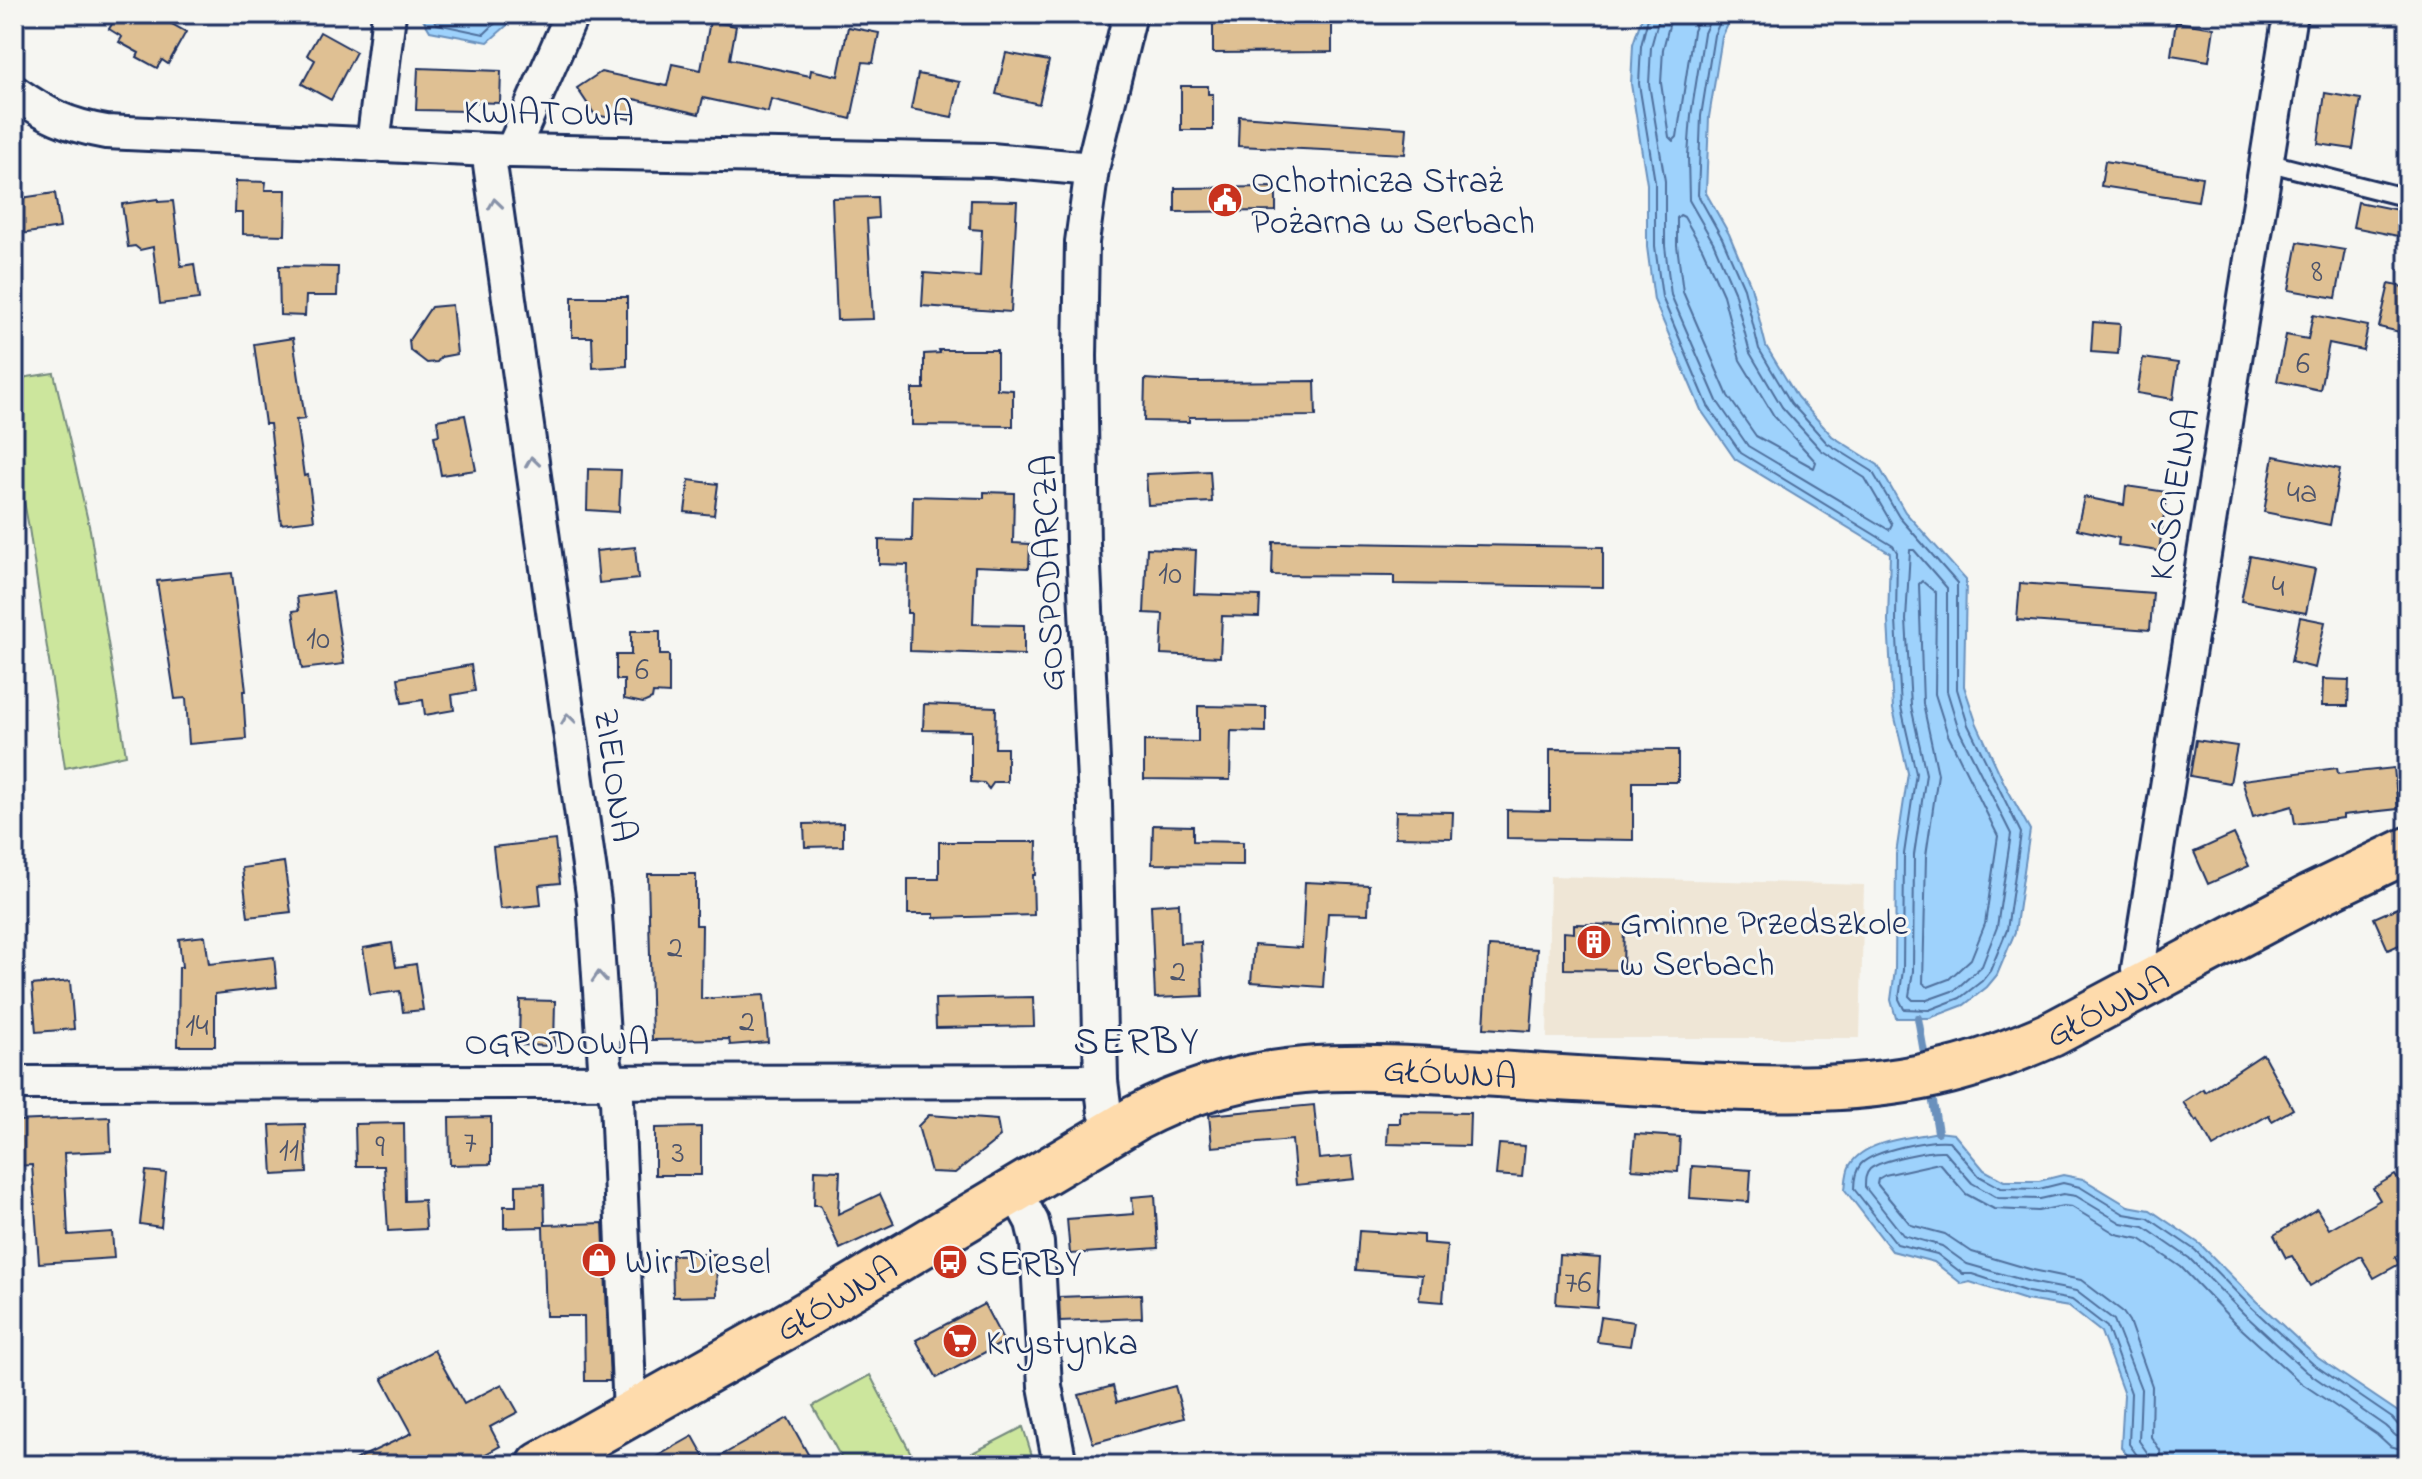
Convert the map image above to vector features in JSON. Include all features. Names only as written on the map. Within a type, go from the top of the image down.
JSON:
[{"type":"main road","name":"GŁÓWNA","points":[[540,1465],[785,1327],[1116,1130],[1162,1104],[1210,1085],[1261,1074],[1352,1068],[1732,1088],[1823,1088],[1928,1076],[2015,1050],[2147,985],[2310,897],[2408,850]]},
{"type":"street","points":[[373,145],[389,14]]},
{"type":"street","points":[[500,151],[572,14]]},
{"type":"street","name":"GOSPODARCZA","points":[[1116,1130],[1105,1112],[1101,1081],[1095,804],[1083,545],[1080,356],[1082,242],[1092,169],[1130,14]]},
{"type":"street","name":"KOŚCIELNA","points":[[2147,985],[2138,969],[2290,14]]},
{"type":"street","name":"KWIATOWA","points":[[14,92],[72,126],[106,132],[500,151],[991,160],[1092,169]]},
{"type":"street","name":"ZIELONA","points":[[500,151],[594,901],[605,1065],[617,1100],[630,1414]]},
{"type":"street","name":"OGRODOWA","points":[[14,1083],[1101,1081]]},
{"type":"street","points":[[1015,1191],[1032,1222],[1037,1243],[1045,1386],[1060,1465]]},
{"type":"lane","points":[[2266,162],[2408,198]]},
{"type":"shaded area","points":[[1550,876],[1864,885],[1860,1038],[1547,1038]]},
{"type":"green space","points":[[54,373],[90,530],[126,755],[65,768],[14,448],[14,379]]},
{"type":"green space","points":[[870,1375],[917,1465],[845,1465],[813,1406]]},
{"type":"green space","points":[[1023,1427],[1035,1465],[949,1465]]},
{"type":"water","points":[[420,14],[513,14],[512,21],[488,42],[430,31]]},
{"type":"water","points":[[1643,14],[1733,14],[1722,37],[1709,117],[1706,193],[1729,234],[1751,286],[1766,346],[1797,397],[1832,436],[1878,465],[1905,512],[1966,580],[1964,686],[1976,722],[2030,830],[2015,932],[1997,975],[1964,1005],[1930,1018],[1896,1018],[1891,1000],[1895,970],[1896,854],[1908,773],[1893,709],[1888,621],[1890,553],[1735,459],[1701,410],[1654,300],[1647,247],[1647,184],[1631,84],[1633,44]]},
{"type":"water","points":[[1938,1132],[1954,1134],[1984,1170],[2004,1181],[2039,1181],[2063,1175],[2083,1179],[2128,1206],[2150,1210],[2200,1244],[2318,1358],[2398,1412],[2408,1425],[2408,1465],[2135,1465],[2121,1447],[2124,1395],[2101,1332],[2069,1307],[2026,1300],[1970,1282],[1962,1284],[1934,1262],[1892,1251],[1845,1190],[1850,1165],[1857,1156],[1890,1141]]},
{"type":"building","points":[[118,14],[154,14],[186,32],[168,64],[162,60],[157,68],[119,42],[122,37],[109,29]]},
{"type":"building","points":[[1285,14],[1285,23],[1332,23],[1332,52],[1213,53],[1213,15]]},
{"type":"building","points":[[710,21],[736,26],[730,59],[810,76],[811,70],[838,76],[848,27],[879,33],[873,63],[863,62],[851,119],[771,99],[768,112],[703,98],[699,114],[634,99],[630,119],[613,115],[611,118],[595,115],[577,88],[601,72],[667,86],[672,64],[701,70]]},
{"type":"building","points":[[2176,22],[2214,28],[2209,61],[2171,55]]},
{"type":"building","points":[[320,32],[356,52],[331,100],[302,84],[315,60],[307,55]]},
{"type":"building","points":[[1006,53],[1049,61],[1039,104],[996,94]]},
{"type":"building","points":[[418,68],[501,71],[500,103],[470,102],[469,111],[416,110]]},
{"type":"building","points":[[918,74],[960,82],[952,117],[911,109]]},
{"type":"building","points":[[1181,86],[1208,86],[1208,94],[1213,94],[1213,130],[1181,130]]},
{"type":"building","points":[[2325,93],[2361,99],[2353,149],[2318,144]]},
{"type":"building","points":[[1239,116],[1407,128],[1405,154],[1238,146]]},
{"type":"building","points":[[2105,161],[2202,177],[2198,201],[2101,186]]},
{"type":"building","points":[[236,181],[266,182],[265,190],[286,190],[285,235],[243,234],[243,213],[235,213]]},
{"type":"building","name":"Ochotnicza Straż Pożarna w Serbach","points":[[1276,187],[1276,211],[1175,212],[1175,188]]},
{"type":"building","points":[[55,193],[60,228],[14,235],[14,199]]},
{"type":"building","points":[[877,197],[878,218],[867,219],[873,319],[837,320],[832,198]]},
{"type":"building","points":[[158,199],[158,202],[173,201],[181,266],[194,264],[199,299],[160,304],[153,247],[140,250],[135,246],[128,247],[122,204]]},
{"type":"building","points":[[971,200],[1017,201],[1011,312],[922,306],[924,273],[980,277],[982,230],[970,229]]},
{"type":"building","points":[[2358,202],[2408,212],[2408,238],[2353,227]]},
{"type":"building","points":[[2298,242],[2345,250],[2336,298],[2289,290]]},
{"type":"building","points":[[279,266],[338,267],[337,296],[306,296],[305,316],[280,315]]},
{"type":"building","points":[[2389,284],[2408,288],[2408,334],[2379,327]]},
{"type":"building","points":[[572,297],[627,297],[627,366],[593,368],[592,337],[572,337]]},
{"type":"building","points":[[452,305],[457,354],[427,363],[410,350],[409,340],[431,307]]},
{"type":"building","points":[[2313,315],[2368,326],[2363,350],[2329,343],[2320,390],[2277,381],[2286,335],[2308,339]]},
{"type":"building","points":[[2093,322],[2120,324],[2118,354],[2091,352]]},
{"type":"building","points":[[293,338],[305,419],[296,420],[314,520],[281,524],[270,424],[265,424],[254,344]]},
{"type":"building","points":[[939,350],[997,350],[997,389],[1013,390],[1013,426],[912,425],[912,389],[924,389],[924,354],[940,353]]},
{"type":"building","points":[[2143,358],[2178,363],[2173,399],[2137,393]]},
{"type":"building","points":[[1145,379],[1190,382],[1315,381],[1316,416],[1189,417],[1189,422],[1144,421]]},
{"type":"building","points":[[465,415],[476,470],[441,475],[434,436],[439,435],[437,420]]},
{"type":"building","points":[[2274,456],[2340,469],[2330,525],[2264,512]]},
{"type":"building","points":[[588,469],[621,470],[619,512],[587,510]]},
{"type":"building","points":[[1210,471],[1212,502],[1148,505],[1146,474]]},
{"type":"building","points":[[689,480],[718,484],[714,515],[685,512]]},
{"type":"building","points":[[2126,486],[2167,492],[2159,551],[2118,545],[2119,538],[2077,529],[2084,497],[2124,505]]},
{"type":"building","points":[[984,492],[1014,493],[1013,543],[1030,544],[1029,568],[975,566],[973,624],[1024,625],[1024,655],[910,651],[908,565],[879,564],[879,540],[912,541],[913,496],[984,498]]},
{"type":"building","points":[[1273,542],[1603,547],[1603,587],[1394,584],[1394,576],[1272,575]]},
{"type":"building","points":[[635,547],[638,579],[599,583],[596,551]]},
{"type":"building","points":[[1147,548],[1196,550],[1194,594],[1260,596],[1259,617],[1222,616],[1220,657],[1161,654],[1163,614],[1144,613]]},
{"type":"building","points":[[2250,556],[2315,569],[2306,613],[2241,601]]},
{"type":"building","points":[[232,573],[246,691],[243,691],[246,739],[189,744],[186,698],[175,699],[157,581]]},
{"type":"building","points":[[2020,583],[2153,593],[2150,630],[2017,620]]},
{"type":"building","points":[[333,592],[344,664],[302,669],[293,611],[299,610],[297,597]]},
{"type":"building","points":[[2300,617],[2325,622],[2315,668],[2291,662]]},
{"type":"building","points":[[631,631],[660,631],[660,655],[669,655],[669,694],[653,693],[652,699],[643,703],[624,699],[624,680],[616,680],[616,655],[631,655]]},
{"type":"building","points":[[471,665],[475,691],[452,695],[454,710],[425,715],[423,700],[402,703],[398,678]]},
{"type":"building","points":[[2323,679],[2349,680],[2348,706],[2322,706]]},
{"type":"building","points":[[924,704],[996,707],[995,748],[1007,748],[1007,782],[994,782],[989,789],[984,783],[971,782],[971,731],[923,730]]},
{"type":"building","points":[[1198,706],[1266,707],[1266,732],[1231,731],[1230,780],[1144,779],[1144,741],[1198,742]]},
{"type":"building","points":[[2196,740],[2237,746],[2230,783],[2190,776]]},
{"type":"building","points":[[1550,749],[1678,750],[1678,782],[1633,782],[1633,840],[1507,838],[1507,810],[1550,811]]},
{"type":"building","points":[[2337,768],[2338,774],[2394,768],[2398,809],[2295,824],[2292,806],[2253,817],[2242,780]]},
{"type":"building","points":[[1396,811],[1453,812],[1452,838],[1395,837]]},
{"type":"building","points":[[843,823],[843,846],[805,847],[804,824]]},
{"type":"building","points":[[1153,825],[1193,826],[1193,841],[1243,842],[1243,865],[1152,864]]},
{"type":"building","points":[[2234,834],[2249,866],[2208,884],[2194,852]]},
{"type":"building","points":[[555,840],[560,883],[539,885],[541,905],[500,909],[493,847]]},
{"type":"building","points":[[939,842],[1037,842],[1036,875],[1033,875],[1034,915],[934,918],[934,914],[908,914],[908,879],[939,879]]},
{"type":"building","points":[[284,862],[291,912],[248,917],[242,868]]},
{"type":"building","points":[[648,874],[696,874],[696,925],[702,925],[701,999],[764,995],[768,1042],[730,1045],[729,1039],[652,1040]]},
{"type":"building","points":[[1305,882],[1369,885],[1368,914],[1328,913],[1323,987],[1251,982],[1254,945],[1302,948]]},
{"type":"building","points":[[1179,903],[1180,943],[1201,942],[1203,996],[1155,998],[1151,905]]},
{"type":"building","points":[[2408,903],[2408,941],[2388,950],[2374,918]]},
{"type":"building","name":"Gminne Przedszkole w Serbach","points":[[1574,924],[1624,925],[1623,970],[1564,969],[1564,932],[1574,933]]},
{"type":"building","points":[[205,936],[209,964],[274,957],[277,987],[215,994],[215,1046],[178,1046],[179,967],[182,967],[179,939]]},
{"type":"building","points":[[392,943],[396,967],[416,964],[423,1010],[403,1012],[400,991],[370,995],[363,948]]},
{"type":"building","points":[[1489,946],[1537,949],[1531,1031],[1484,1028]]},
{"type":"building","points":[[70,981],[74,1029],[36,1032],[32,985]]},
{"type":"building","points":[[1033,997],[1034,1026],[936,1028],[935,999]]},
{"type":"building","points":[[520,1000],[555,1001],[554,1046],[519,1045]]},
{"type":"building","points":[[2263,1054],[2293,1109],[2272,1121],[2269,1115],[2213,1147],[2198,1120],[2196,1122],[2183,1102],[2203,1089],[2205,1092]]},
{"type":"building","points":[[1314,1105],[1319,1159],[1352,1156],[1355,1179],[1296,1185],[1292,1140],[1212,1147],[1209,1115]]},
{"type":"building","points":[[1400,1112],[1470,1113],[1469,1146],[1387,1144],[1388,1123],[1400,1123]]},
{"type":"building","points":[[929,1115],[997,1120],[1000,1137],[955,1173],[931,1172],[918,1126]]},
{"type":"building","points":[[110,1117],[111,1151],[64,1153],[68,1235],[112,1232],[114,1258],[39,1263],[32,1165],[14,1166],[14,1121]]},
{"type":"building","points":[[491,1117],[491,1164],[450,1165],[449,1118]]},
{"type":"building","points":[[404,1123],[405,1201],[424,1200],[426,1229],[388,1231],[384,1166],[356,1166],[355,1124]]},
{"type":"building","points":[[305,1124],[307,1173],[273,1175],[270,1125]]},
{"type":"building","points":[[701,1127],[701,1175],[655,1175],[655,1128]]},
{"type":"building","points":[[1635,1134],[1680,1137],[1678,1172],[1632,1169]]},
{"type":"building","points":[[1499,1144],[1525,1146],[1522,1177],[1496,1175]]},
{"type":"building","points":[[1692,1166],[1751,1170],[1749,1202],[1690,1198]]},
{"type":"building","points":[[815,1170],[840,1171],[838,1214],[880,1194],[894,1224],[840,1249],[820,1205],[814,1205]]},
{"type":"building","points":[[146,1171],[166,1173],[161,1227],[140,1224]]},
{"type":"building","points":[[2395,1175],[2408,1196],[2408,1248],[2395,1257],[2399,1264],[2374,1278],[2361,1256],[2310,1286],[2292,1256],[2286,1258],[2274,1235],[2317,1209],[2329,1229],[2380,1200],[2373,1188]]},
{"type":"building","points":[[544,1184],[545,1225],[603,1223],[610,1381],[585,1381],[584,1316],[546,1316],[543,1227],[504,1228],[504,1206],[516,1206],[516,1185]]},
{"type":"building","points":[[1155,1195],[1158,1248],[1070,1254],[1067,1219],[1134,1214],[1132,1197]]},
{"type":"building","points":[[1359,1231],[1423,1235],[1423,1243],[1447,1245],[1443,1302],[1419,1300],[1422,1275],[1356,1270]]},
{"type":"building","points":[[716,1254],[717,1296],[673,1297],[672,1255]]},
{"type":"building","points":[[1559,1255],[1600,1258],[1597,1307],[1556,1304]]},
{"type":"building","points":[[1141,1294],[1142,1318],[1060,1321],[1059,1297]]},
{"type":"building","name":"Krystynka","points":[[984,1304],[1004,1342],[937,1378],[916,1340]]},
{"type":"building","points":[[1601,1317],[1634,1322],[1630,1346],[1597,1342]]},
{"type":"building","points":[[434,1350],[464,1404],[502,1384],[518,1412],[490,1427],[500,1446],[466,1465],[344,1465],[412,1433],[382,1378]]},
{"type":"building","points":[[1113,1386],[1117,1402],[1175,1386],[1184,1418],[1093,1443],[1079,1395]]},
{"type":"building","points":[[788,1418],[814,1465],[642,1465],[693,1436],[708,1463]]},
{"type":"waterway","points":[[1918,1018],[1926,1064]]},
{"type":"waterway","points":[[1931,1090],[1938,1132]]},
{"type":"place","name":"Ochotnicza Straż Pożarna w Serbach","points":[[1225,200]]},
{"type":"place","name":"Gminne Przedszkole w Serbach","points":[[1594,942]]},
{"type":"place","name":"Wir Diesel","points":[[599,1260]]},
{"type":"place","name":"SERBY","points":[[950,1262]]},
{"type":"place","name":"Krystynka","points":[[960,1341]]},
{"type":"district","name":"SERBY","points":[[1137,1039]]}]
